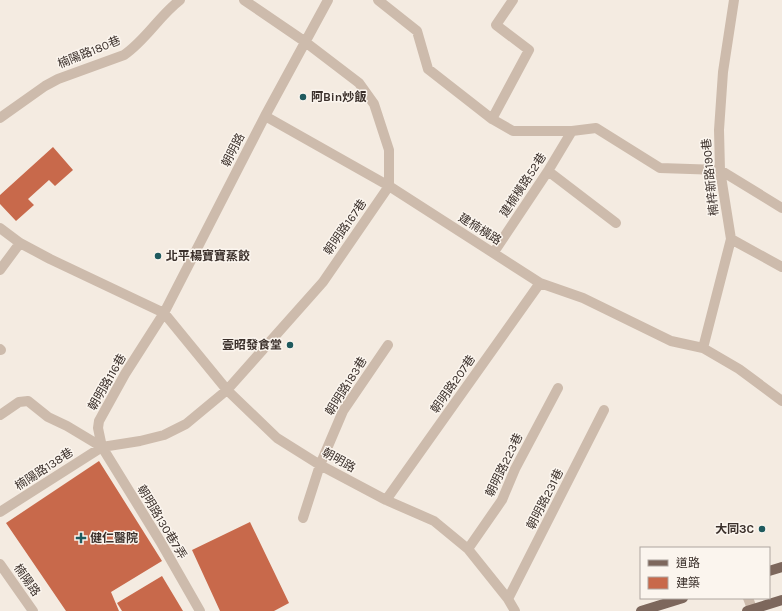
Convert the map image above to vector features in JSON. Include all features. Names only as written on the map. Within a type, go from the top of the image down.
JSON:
[{"type":"main road","points":[[770,571],[782,567]]},
{"type":"main road","points":[[641,611],[680,599]]},
{"type":"main road","points":[[751,611],[782,600]]},
{"type":"street","name":"楠陽路180巷","points":[[0,118],[45,86],[58,79],[124,54],[134,48],[180,0]]},
{"type":"street","points":[[244,0],[304,41],[359,83],[374,104],[389,150],[390,186]]},
{"type":"street","name":"朝明路","points":[[164,313],[304,41],[328,0]]},
{"type":"street","points":[[378,0],[417,31],[428,69],[492,119],[513,131],[572,131],[596,128],[660,168],[720,170],[782,208]]},
{"type":"street","points":[[492,119],[529,50],[496,25],[513,0]]},
{"type":"street","name":"楠梓新路190巷","points":[[703,348],[731,239],[720,170],[718,130],[723,72],[734,0]]},
{"type":"street","points":[[265,116],[390,186]]},
{"type":"street","name":"建楠橫路52巷","points":[[494,252],[548,171],[572,131]]},
{"type":"street","points":[[548,171],[616,223]]},
{"type":"street","name":"建楠橫路","points":[[390,186],[465,236],[494,252],[540,283],[583,298],[671,341],[703,348],[739,369],[782,401]]},
{"type":"street","name":"朝明路167巷","points":[[102,447],[140,441],[164,435],[186,424],[227,390],[323,282],[390,186]]},
{"type":"street","name":"朝明路","points":[[0,228],[20,243],[164,313],[227,390],[277,438],[320,465],[386,500],[434,521],[468,549],[508,599],[515,611]]},
{"type":"street","points":[[731,239],[782,267]]},
{"type":"street","points":[[0,270],[20,243]]},
{"type":"street","name":"朝明路207巷","points":[[386,500],[540,283]]},
{"type":"street","name":"朝明路116巷","points":[[102,447],[98,428],[99,421],[125,374],[164,313]]},
{"type":"street","name":"朝明路183巷","points":[[303,518],[320,465],[343,411],[388,345]]},
{"type":"street","name":"朝明路223巷","points":[[468,549],[502,500],[515,469],[558,388]]},
{"type":"street","points":[[0,415],[19,402],[28,401],[48,417],[67,426],[102,447]]},
{"type":"street","name":"朝明路231巷","points":[[508,599],[604,410]]},
{"type":"street","name":"楠陽路138巷","points":[[0,512],[102,447]]},
{"type":"street","name":"朝明路130巷7弄","points":[[102,447],[160,541],[200,611]]},
{"type":"street","name":"楠陽路","points":[[0,564],[33,611]]},
{"type":"street","points":[[748,599],[751,611]]},
{"type":"building","points":[[53,147],[73,170],[55,186],[49,180],[28,199],[34,205],[16,221],[0,204],[0,195]]},
{"type":"building","name":"健仁醫院","points":[[99,461],[162,561],[111,592],[119,611],[66,611],[6,523]]},
{"type":"building","points":[[250,522],[289,603],[274,611],[220,611],[192,550]]},
{"type":"building","points":[[162,576],[183,611],[122,611],[117,603]]},
{"type":"place","name":"阿Bin炒飯","points":[[303,97]]},
{"type":"place","name":"北平楊寶寶蒸餃","points":[[158,256]]},
{"type":"place","name":"壹昭發食堂","points":[[290,345]]},
{"type":"place","name":"大同3C","points":[[762,529]]},
{"type":"place","name":"健仁醫院","points":[[81,538]]}]
